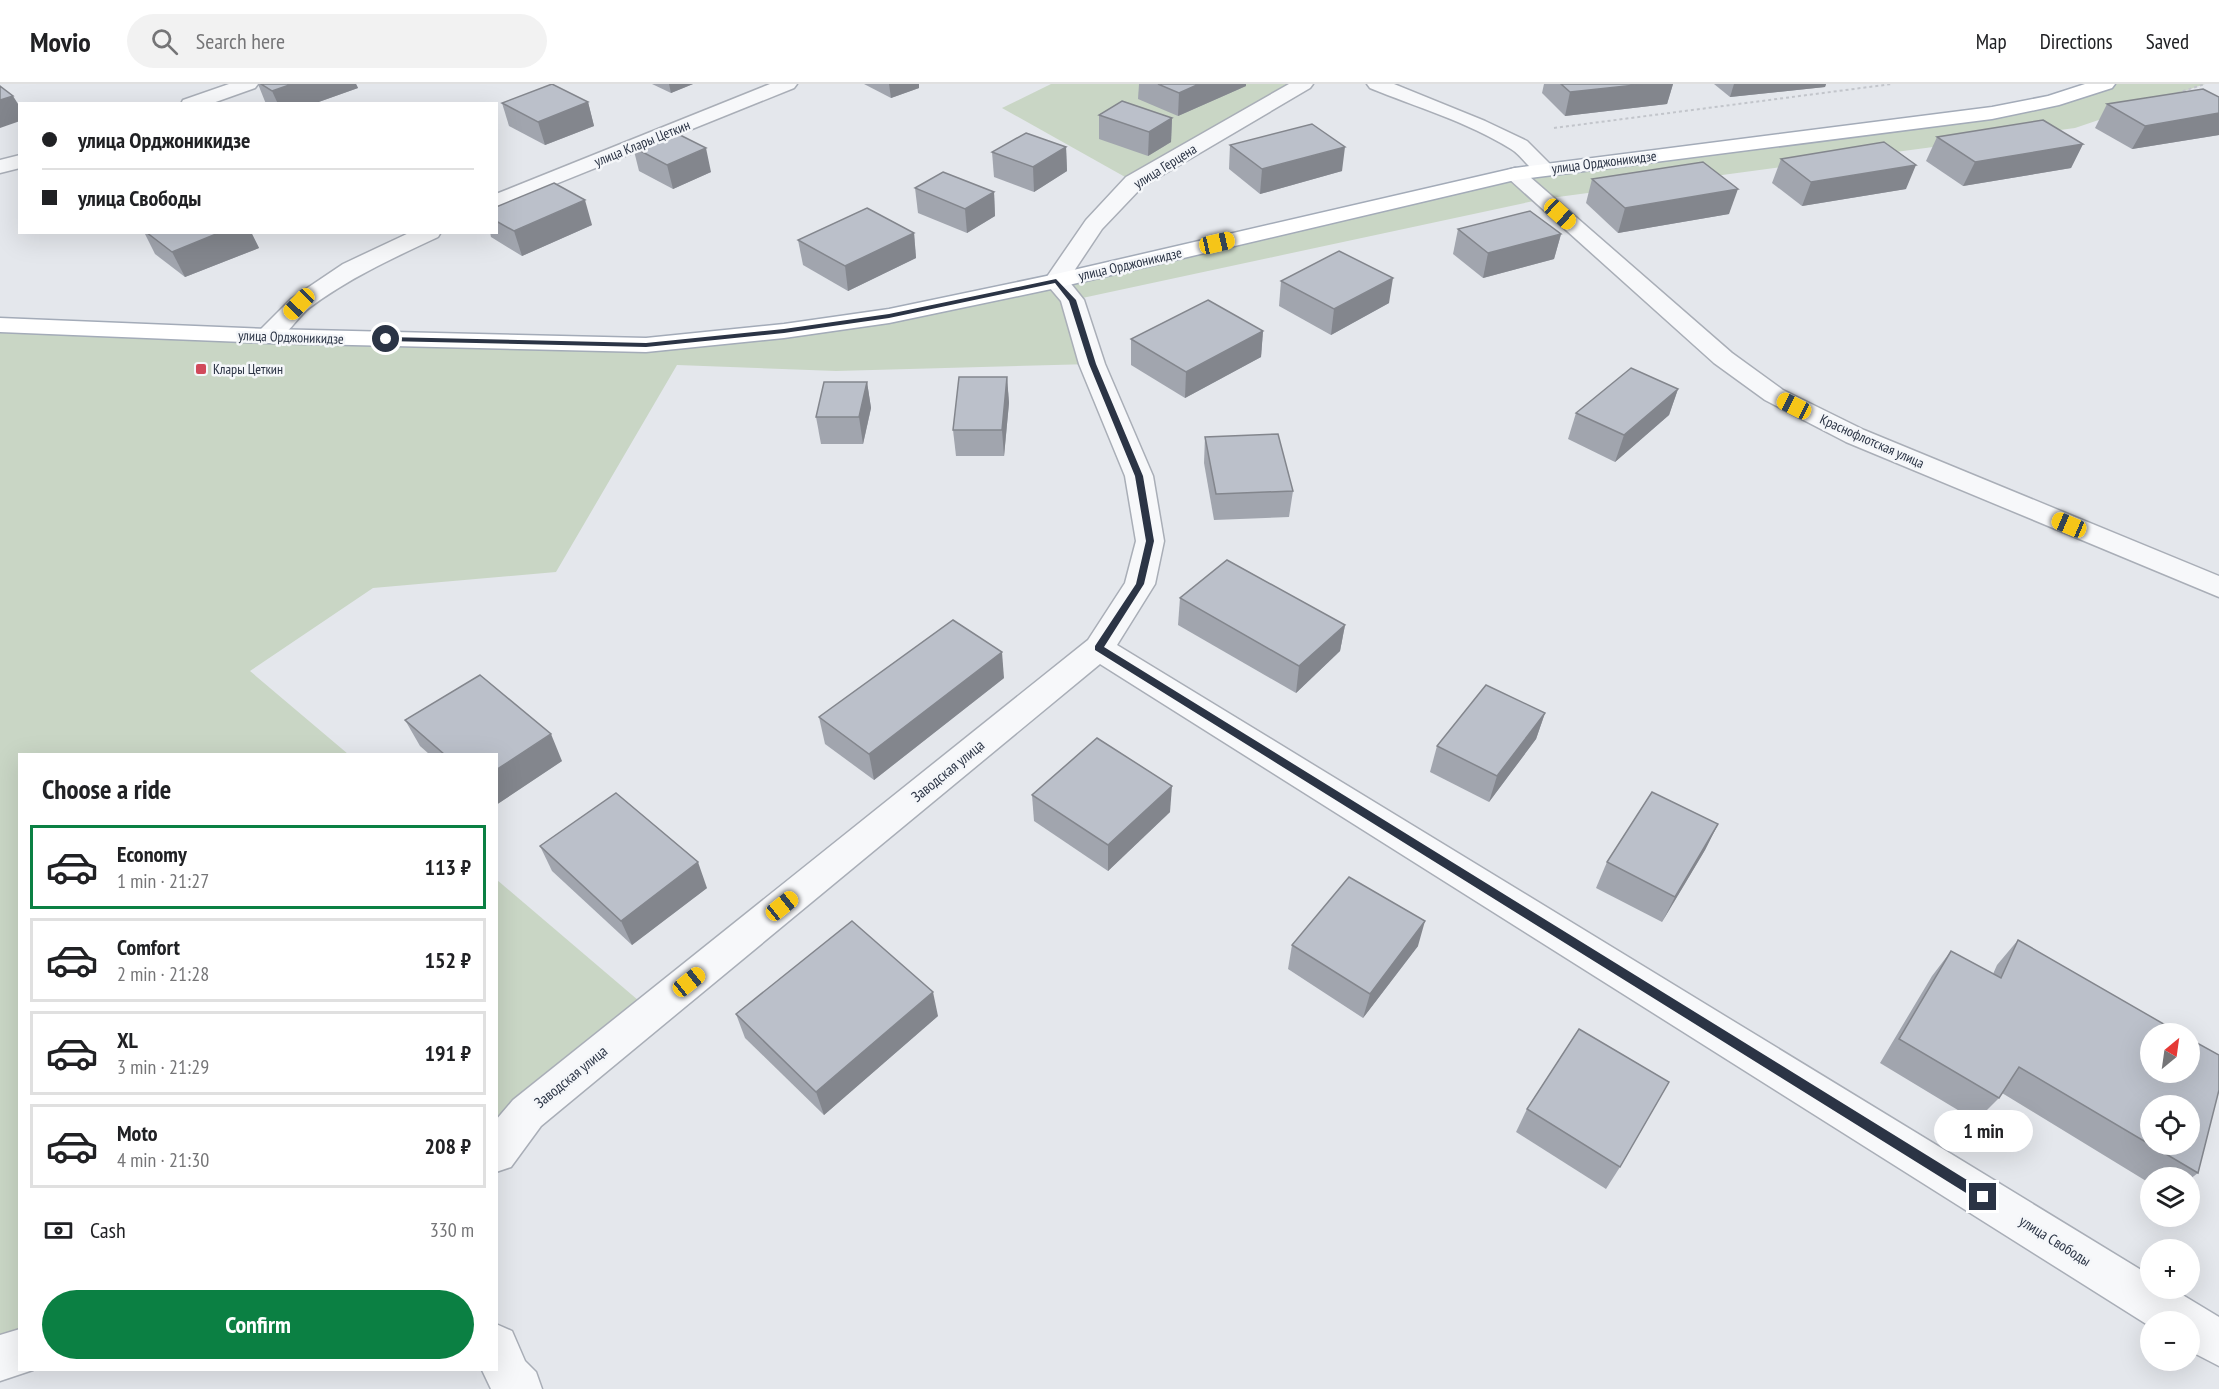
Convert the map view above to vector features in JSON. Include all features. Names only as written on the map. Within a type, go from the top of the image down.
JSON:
[{"type":"main road","name":"улица Орджоникидзе","points":[[0,325],[268,336],[646,345],[784,331],[889,316],[1056,281],[1515,174],[1992,113],[2052,100],[2105,84]]},
{"type":"street","points":[[196,102],[248,84]]},
{"type":"street","name":"улица Клары Цеткин","points":[[498,201],[787,84]]},
{"type":"street","name":"улица Герцена","points":[[1056,281],[1094,225],[1134,182],[1303,84]]},
{"type":"street","points":[[1377,84],[1520,145],[1544,169]]},
{"type":"street","points":[[0,167],[18,162]]},
{"type":"street","name":"Краснофлотская улица","points":[[1515,174],[1723,358],[1774,395],[1855,436],[2219,587]]},
{"type":"street","points":[[268,336],[299,304],[351,269],[426,234]]},
{"type":"street","name":"Заводская улица","points":[[498,1150],[527,1113],[1099,648],[1140,584],[1150,541],[1139,476],[1092,364],[1072,300],[1056,281]]},
{"type":"street","name":"улица Свободы","points":[[1099,648],[2166,1311]]},
{"type":"street","points":[[2200,1331],[2219,1343]]},
{"type":"street","points":[[498,1352],[509,1377],[519,1389]]},
{"type":"street","points":[[0,1358],[18,1353]]},
{"type":"path","points":[[1499,135],[1892,84]]},
{"type":"path","points":[[2172,95],[2205,84]]},
{"type":"green space","points":[[1051,84],[1303,84],[1134,182],[1002,108]]},
{"type":"green space","points":[[2105,84],[2205,84],[2075,128],[1543,199],[1073,300],[1092,364],[836,371],[677,365],[556,572],[373,588],[250,671],[347,753],[18,753],[18,1353],[0,1358],[0,325],[646,345],[889,316],[1515,174],[1992,113]]},
{"type":"green space","points":[[498,881],[652,1012],[498,1152]]},
{"type":"building","points":[[261,84],[292,84],[272,91]]},
{"type":"building","points":[[552,84],[588,102],[538,122],[502,103]]},
{"type":"building","points":[[1158,84],[1199,84],[1179,93]]},
{"type":"building","points":[[1561,84],[1645,84],[1570,92]]},
{"type":"building","points":[[0,86],[13,96],[0,100]]},
{"type":"building","points":[[2203,89],[2219,97],[2219,113],[2145,126],[2107,104]]},
{"type":"building","points":[[1122,101],[1172,118],[1149,132],[1099,115]]},
{"type":"building","points":[[2043,120],[2083,144],[1975,162],[1937,137]]},
{"type":"building","points":[[1312,124],[1345,147],[1262,169],[1230,145]]},
{"type":"building","points":[[672,131],[706,148],[667,165],[633,147]]},
{"type":"building","points":[[1026,133],[1066,147],[1033,167],[992,152]]},
{"type":"building","points":[[1884,142],[1916,165],[1811,182],[1781,159]]},
{"type":"building","points":[[1703,162],[1738,189],[1625,208],[1592,179]]},
{"type":"building","points":[[943,172],[994,192],[965,209],[915,188]]},
{"type":"building","points":[[554,183],[585,200],[514,231],[498,222],[498,206]]},
{"type":"building","points":[[867,208],[914,233],[845,266],[798,240]]},
{"type":"building","points":[[1530,211],[1561,234],[1488,253],[1458,229]]},
{"type":"building","points":[[149,234],[216,234],[172,252]]},
{"type":"building","points":[[1339,251],[1393,278],[1334,309],[1281,281]]},
{"type":"building","points":[[1208,300],[1263,331],[1186,372],[1131,339]]},
{"type":"building","points":[[1631,368],[1678,389],[1624,435],[1576,413]]},
{"type":"building","points":[[959,377],[1007,377],[1002,430],[953,430]]},
{"type":"building","points":[[824,382],[867,382],[859,417],[816,417]]},
{"type":"building","points":[[1278,434],[1293,491],[1216,494],[1205,437]]},
{"type":"building","points":[[1227,560],[1345,625],[1299,666],[1180,598]]},
{"type":"building","points":[[953,620],[1002,652],[869,754],[819,717]]},
{"type":"building","points":[[480,675],[551,734],[498,769],[498,753],[443,753],[405,720]]},
{"type":"building","points":[[1486,685],[1545,713],[1497,776],[1437,746]]},
{"type":"building","points":[[1097,738],[1172,786],[1108,845],[1032,795]]},
{"type":"building","points":[[1652,792],[1718,824],[1675,897],[1607,862]]},
{"type":"building","points":[[616,793],[698,862],[621,921],[540,846]]},
{"type":"building","points":[[1349,877],[1425,921],[1370,994],[1292,945]]},
{"type":"building","points":[[852,921],[933,992],[816,1092],[736,1014]]},
{"type":"building","points":[[2018,940],[2162,1023],[2140,1023],[2140,1083],[2200,1083],[2200,1045],[2219,1055],[2219,1090],[2200,1167],[2188,1167],[2168,1155],[2200,1155],[2200,1095],[2140,1095],[2140,1139],[2019,1067],[1999,1098],[1899,1039],[1951,951],[2001,978]]},
{"type":"building","points":[[1579,1029],[1669,1082],[1620,1167],[1527,1109]]},
{"type":"place","name":"Клары Цеткин","points":[[201,369]]},
{"type":"route","points":[[386,339],[646,345],[784,331],[889,316],[1056,281],[1072,300],[1092,364],[1139,476],[1150,541],[1140,584],[1099,648],[1983,1197]]}]
